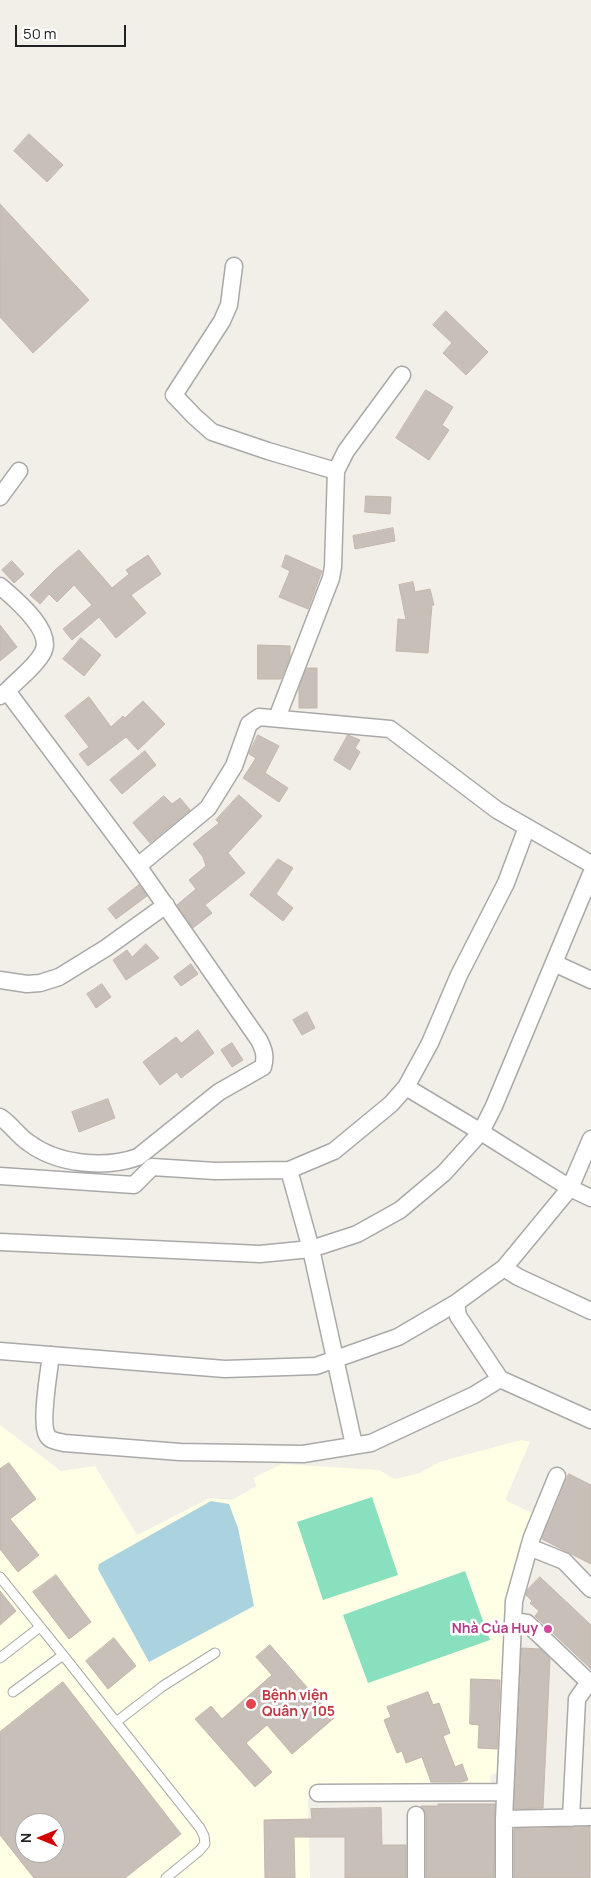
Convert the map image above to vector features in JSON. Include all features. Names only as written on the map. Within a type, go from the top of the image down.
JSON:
[{"type":"street","points":[[234,266],[229,305],[222,321],[174,395],[212,432],[336,471]]},
{"type":"street","points":[[277,718],[331,578],[336,471],[346,450],[402,375]]},
{"type":"street","points":[[0,497],[19,471]]},
{"type":"street","points":[[0,586],[39,626],[45,636],[46,645],[37,661],[3,693],[138,866],[166,905],[259,1040],[264,1050],[265,1059],[263,1067],[219,1092],[138,1157],[127,1161],[97,1163],[51,1155],[30,1145],[0,1117]]},
{"type":"street","points":[[138,866],[208,808],[234,766],[249,724],[258,717],[390,729],[498,810],[591,864]]},
{"type":"street","points":[[0,1176],[134,1185],[152,1167],[215,1171],[289,1170],[334,1151],[391,1104],[406,1087],[430,1042],[459,975],[506,883],[527,827]]},
{"type":"street","points":[[0,1242],[260,1254],[310,1248],[356,1234],[400,1210],[444,1173],[481,1132],[494,1106],[591,874]]},
{"type":"street","points":[[0,980],[40,984],[59,978],[106,948],[166,905]]},
{"type":"street","points":[[554,963],[591,980]]},
{"type":"street","points":[[406,1087],[570,1188],[591,1198]]},
{"type":"street","points":[[0,1352],[225,1368],[316,1366],[398,1337],[456,1303],[504,1268],[570,1188],[591,1140]]},
{"type":"street","points":[[289,1170],[310,1248],[354,1445]]},
{"type":"street","points":[[504,1268],[518,1277],[591,1311]]},
{"type":"street","points":[[456,1303],[458,1316],[500,1379],[591,1420]]},
{"type":"street","points":[[51,1355],[44,1422],[46,1434],[51,1440],[64,1443],[199,1452],[303,1454],[371,1442],[474,1394],[500,1379]]},
{"type":"street","points":[[504,1878],[504,1819],[514,1601],[529,1547],[557,1476]]},
{"type":"street","points":[[529,1547],[564,1561],[591,1589]]},
{"type":"street","points":[[513,1621],[527,1624],[590,1683],[577,1699],[571,1818]]},
{"type":"street","points":[[318,1793],[505,1792]]},
{"type":"street","points":[[416,1814],[416,1878]]},
{"type":"street","points":[[504,1819],[591,1817]]},
{"type":"lane","points":[[0,1576],[200,1828],[205,1844],[166,1878]]},
{"type":"lane","points":[[0,1658],[40,1627]]},
{"type":"lane","points":[[116,1722],[163,1686],[215,1653]]},
{"type":"lane","points":[[13,1692],[63,1655]]},
{"type":"shaded area","name":"Bệnh viện Quân y 105","points":[[0,1425],[61,1471],[95,1466],[137,1535],[210,1498],[232,1500],[257,1486],[253,1478],[282,1464],[379,1470],[394,1479],[420,1473],[439,1462],[521,1440],[530,1442],[505,1500],[532,1513],[514,1566],[509,1596],[500,1771],[490,1776],[491,1790],[308,1797],[310,1878],[0,1878]]},
{"type":"green space","points":[[372,1497],[398,1575],[323,1600],[297,1522]]},
{"type":"green space","points":[[465,1571],[490,1640],[368,1683],[343,1615]]},
{"type":"water","points":[[211,1501],[229,1504],[238,1528],[254,1606],[149,1662],[98,1569],[99,1564]]},
{"type":"building","points":[[29,134],[63,165],[47,182],[14,151]]},
{"type":"building","points":[[0,204],[89,300],[33,353],[0,317]]},
{"type":"building","points":[[446,311],[488,352],[466,375],[443,353],[452,343],[433,325]]},
{"type":"building","points":[[426,390],[453,407],[442,425],[449,430],[429,460],[396,438]]},
{"type":"building","points":[[366,496],[391,497],[390,514],[365,512]]},
{"type":"building","points":[[393,528],[395,541],[355,549],[353,536]]},
{"type":"building","points":[[79,550],[112,588],[129,574],[126,570],[148,555],[161,574],[131,595],[146,613],[116,638],[99,617],[72,640],[63,629],[92,605],[74,585],[57,602],[49,594],[40,604],[30,595],[56,569]]},
{"type":"building","points":[[286,555],[322,571],[308,609],[279,597],[290,571],[282,567]]},
{"type":"building","points":[[12,561],[24,574],[14,583],[2,570]]},
{"type":"building","points":[[413,582],[415,592],[430,589],[434,605],[432,605],[428,653],[396,651],[398,619],[406,620],[399,585]]},
{"type":"building","points":[[0,625],[17,647],[0,661]]},
{"type":"building","points":[[81,638],[101,655],[84,676],[63,659]]},
{"type":"building","points":[[258,645],[290,646],[290,657],[281,679],[258,679]]},
{"type":"building","points":[[307,668],[317,668],[317,708],[299,708],[299,688]]},
{"type":"building","points":[[89,697],[111,727],[123,716],[125,718],[143,701],[165,724],[138,750],[126,737],[88,766],[79,754],[89,747],[65,716]]},
{"type":"building","points":[[258,735],[279,746],[265,773],[288,788],[279,802],[243,778],[256,758],[249,754]]},
{"type":"building","points":[[348,735],[360,740],[355,748],[360,752],[350,770],[334,760]]},
{"type":"building","points":[[145,751],[156,765],[122,794],[110,780]]},
{"type":"building","points":[[239,795],[262,816],[228,853],[245,873],[205,905],[212,913],[193,928],[177,905],[196,889],[189,880],[206,866],[203,857],[193,844],[219,823],[216,820]]},
{"type":"building","points":[[164,796],[172,804],[180,798],[190,810],[150,843],[133,823]]},
{"type":"building","points":[[278,859],[293,868],[276,894],[293,908],[283,921],[250,895]]},
{"type":"building","points":[[139,885],[147,896],[116,919],[108,909]]},
{"type":"building","points":[[146,944],[159,958],[126,980],[113,960],[127,950],[132,957]]},
{"type":"building","points":[[191,964],[198,974],[181,986],[174,977]]},
{"type":"building","points":[[102,984],[111,997],[96,1008],[87,994]]},
{"type":"building","points":[[307,1012],[315,1028],[302,1035],[293,1020]]},
{"type":"building","points":[[198,1030],[214,1053],[181,1078],[177,1072],[160,1085],[143,1062],[176,1037],[181,1043]]},
{"type":"building","points":[[232,1043],[243,1060],[232,1067],[221,1050]]},
{"type":"building","points":[[108,1099],[115,1118],[79,1132],[72,1112]]},
{"type":"building","points":[[9,1463],[36,1499],[10,1519],[39,1555],[18,1572],[0,1549],[0,1469]]},
{"type":"building","points":[[569,1474],[591,1485],[591,1564],[542,1539]]},
{"type":"building","points":[[56,1575],[91,1622],[69,1639],[33,1592]]},
{"type":"building","points":[[540,1577],[591,1625],[591,1669],[535,1616],[539,1611],[530,1603],[532,1601],[526,1595],[528,1589]]},
{"type":"building","points":[[0,1591],[16,1611],[0,1625]]},
{"type":"building","points":[[114,1638],[136,1666],[108,1689],[86,1661]]},
{"type":"building","points":[[270,1645],[334,1718],[292,1754],[267,1725],[246,1743],[272,1772],[255,1787],[195,1719],[211,1706],[222,1719],[272,1675],[256,1657]]},
{"type":"building","points":[[522,1648],[540,1649],[550,1659],[543,1808],[514,1809]]},
{"type":"building","points":[[471,1679],[500,1680],[497,1749],[478,1748],[479,1725],[470,1724]]},
{"type":"building","points":[[63,1682],[181,1834],[125,1878],[34,1878],[22,1863],[65,1863],[65,1813],[15,1813],[15,1854],[0,1835],[0,1732]]},
{"type":"building","points":[[428,1692],[433,1705],[439,1703],[450,1733],[443,1736],[455,1767],[462,1764],[468,1780],[461,1782],[431,1782],[422,1757],[406,1763],[402,1751],[397,1753],[384,1720],[391,1717],[387,1707]]},
{"type":"building","points":[[438,1804],[495,1804],[494,1878],[426,1878],[426,1815],[421,1806],[439,1806]]},
{"type":"building","points":[[381,1808],[382,1845],[406,1845],[406,1878],[345,1878],[345,1837],[294,1837],[295,1878],[265,1878],[264,1820],[312,1819],[311,1809]]},
{"type":"building","points":[[590,1827],[590,1878],[514,1878],[514,1829]]},
{"type":"place","name":"Nhà Của Huy","points":[[548,1629]]},
{"type":"place","name":"Bệnh viện Quân y 105","points":[[251,1704]]}]
